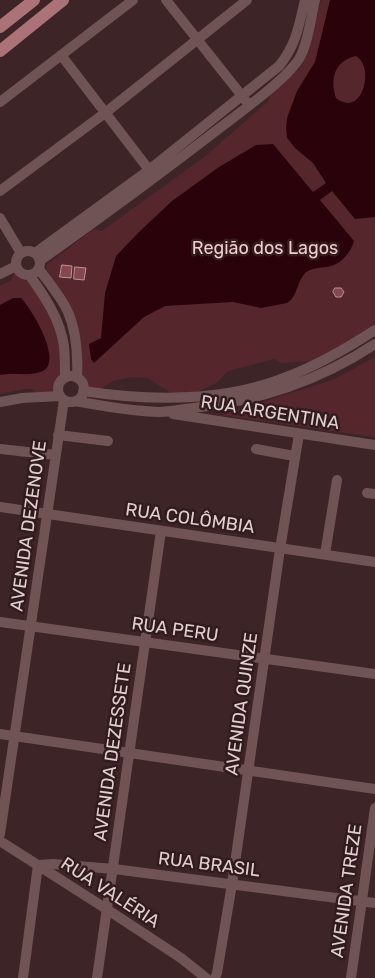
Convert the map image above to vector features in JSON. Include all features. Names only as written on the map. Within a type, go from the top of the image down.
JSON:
[{"type":"main road","points":[[0,27],[34,0]]},
{"type":"main road","points":[[0,51],[63,0]]},
{"type":"street","points":[[0,102],[133,0]]},
{"type":"street","points":[[166,0],[249,105]]},
{"type":"street","points":[[0,192],[105,113],[247,0]]},
{"type":"street","points":[[152,174],[279,66],[290,53],[298,32],[305,0]]},
{"type":"street","points":[[77,378],[74,333],[68,312],[38,261],[26,251],[18,256],[16,266],[19,272],[30,276],[35,274],[38,261],[152,174],[249,105],[290,71],[300,57],[307,37],[315,0]]},
{"type":"street","points":[[61,55],[152,174]]},
{"type":"street","points":[[0,218],[21,253]]},
{"type":"street","points":[[0,274],[16,266]]},
{"type":"street","points":[[30,276],[58,320],[64,346],[65,378]]},
{"type":"street","points":[[83,391],[170,399],[206,397],[249,389],[284,378],[321,362],[375,330]]},
{"type":"street","points":[[0,402],[22,398],[62,398],[69,401],[160,412],[209,406],[245,400],[285,389],[325,372],[375,344]]},
{"type":"street","points":[[62,398],[58,388],[59,384],[65,378],[71,376],[77,378],[82,384],[83,391],[75,401]]},
{"type":"street","name":"AVENIDA DEZENOVE","points":[[0,834],[62,398]]},
{"type":"street","name":"RUA ARGENTINA","points":[[160,412],[375,445]]},
{"type":"street","name":"AVENIDA QUINZE","points":[[214,978],[217,973],[232,884],[280,549],[299,434]]},
{"type":"street","points":[[58,435],[108,441]]},
{"type":"street","points":[[256,448],[294,456]]},
{"type":"street","points":[[0,450],[55,456]]},
{"type":"street","points":[[325,554],[337,480]]},
{"type":"street","name":"RUA COLÔMBIA","points":[[0,507],[375,562]]},
{"type":"street","name":"AVENIDA DEZESSETE","points":[[97,978],[161,531]]},
{"type":"street","name":"RUA PERU","points":[[0,622],[375,674]]},
{"type":"street","points":[[0,734],[375,789]]},
{"type":"street","name":"AVENIDA TREZE","points":[[350,978],[375,808]]},
{"type":"street","name":"RUA VALÉRIA","points":[[0,841],[108,910],[204,977]]},
{"type":"street","name":"RUA BRASIL","points":[[38,865],[52,864],[114,869],[375,903]]},
{"type":"street","points":[[23,978],[38,865]]},
{"type":"green space","name":"Região dos Lagos","points":[[321,0],[375,0],[375,322],[368,332],[313,361],[281,363],[274,359],[228,371],[216,383],[191,395],[177,395],[148,378],[131,377],[113,381],[100,389],[92,388],[85,383],[82,375],[81,357],[66,303],[46,265],[94,229],[102,231],[203,158],[269,101],[270,94],[300,68],[306,57]]},
{"type":"green space","points":[[16,272],[28,282],[43,302],[58,338],[61,376],[54,394],[35,395],[35,389],[25,389],[0,394],[0,286],[11,281]]},
{"type":"green space","points":[[375,357],[375,437],[221,415],[333,380]]},
{"type":"shaded area","points":[[330,0],[375,0],[375,217],[355,219],[332,191],[320,200],[354,241],[353,245],[346,256],[339,262],[331,266],[308,271],[304,274],[294,296],[287,303],[261,308],[233,302],[165,306],[144,317],[94,363],[91,359],[89,344],[101,338],[105,293],[116,256],[172,201],[219,167],[256,145],[273,144],[313,192],[326,183],[313,163],[295,148],[287,138],[286,128],[287,118],[297,91],[315,62]],"holes":[[[356,56],[362,62],[365,70],[365,79],[359,97],[353,102],[345,103],[336,98],[334,78],[338,66],[349,58]]]},
{"type":"shaded area","points":[[13,298],[21,298],[26,304],[38,323],[48,346],[50,357],[48,365],[43,371],[38,373],[0,375],[0,305]]},
{"type":"building","points":[[62,265],[72,266],[71,278],[60,277]]},
{"type":"building","points":[[75,267],[86,268],[84,280],[74,279]]},
{"type":"building","points":[[335,288],[341,288],[344,292],[341,297],[336,297],[333,292]]}]
